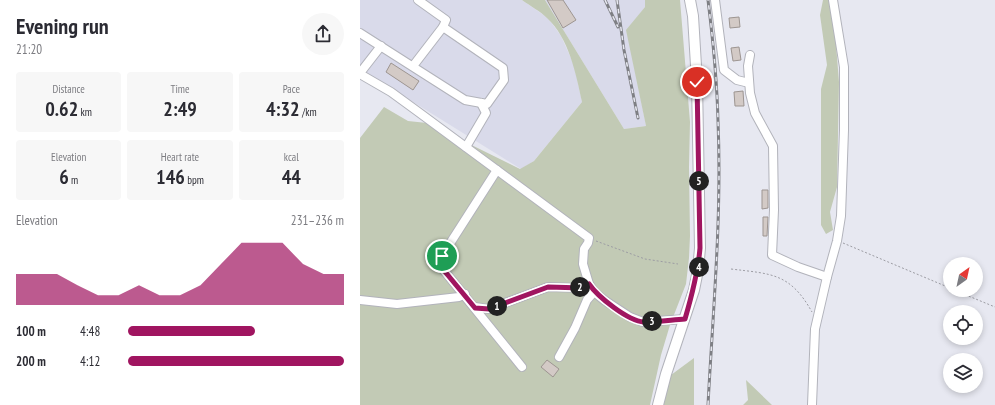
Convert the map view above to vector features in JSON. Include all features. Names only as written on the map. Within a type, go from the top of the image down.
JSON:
[{"type":"main road","points":[[658,405],[666,374],[694,290],[700,248],[697,82],[693,16],[690,0]]},
{"type":"street","points":[[413,66],[443,28],[446,20],[418,0]]},
{"type":"street","points":[[715,0],[724,70],[737,80],[749,83]]},
{"type":"street","points":[[812,405],[815,329],[826,277],[837,241],[841,216],[844,130],[844,67],[833,0]]},
{"type":"street","points":[[360,33],[465,100],[487,104],[504,80],[503,68],[443,28]]},
{"type":"street","points":[[381,46],[360,74],[391,92],[589,238],[584,249],[582,264],[589,284],[594,292],[630,317],[643,322],[685,319]]},
{"type":"street","points":[[750,55],[748,66],[749,83],[755,113],[773,146],[774,210],[772,255],[798,267],[826,277]]},
{"type":"street","points":[[466,147],[486,113],[481,103]]},
{"type":"street","points":[[497,170],[438,263],[522,368]]},
{"type":"street","points":[[475,308],[489,309],[548,287],[583,288],[589,284]]},
{"type":"street","points":[[559,357],[575,328],[587,300],[594,292]]},
{"type":"street","points":[[360,300],[397,304],[459,297],[464,294]]},
{"type":"path","points":[[589,238],[645,259],[678,264]]},
{"type":"path","points":[[837,241],[943,285]]},
{"type":"path","points":[[731,269],[762,273],[790,283],[804,297],[813,314]]},
{"type":"path","points":[[971,297],[995,307]]},
{"type":"shaded area","points":[[360,0],[522,0],[548,18],[561,36],[574,65],[582,102],[534,161],[521,169],[360,69]]},
{"type":"shaded area","points":[[545,0],[645,0],[645,7],[627,30],[646,126],[624,129]]},
{"type":"green space","points":[[522,0],[545,0],[624,129],[646,126],[626,30],[645,7],[645,0],[680,0],[690,122],[689,258],[686,284],[670,325],[661,355],[650,405],[360,405],[360,138],[384,107],[408,121],[427,123],[520,169],[534,161],[582,102],[570,57],[561,36],[555,26],[544,15]]},
{"type":"green space","points":[[823,0],[829,0],[834,20],[839,82],[837,187],[830,212],[833,230],[826,234],[821,225],[821,89],[827,65],[820,15]]},
{"type":"green space","points":[[694,358],[694,405],[663,405],[671,375]]},
{"type":"green space","points":[[746,380],[772,405],[743,405],[748,400]]},
{"type":"building","points":[[547,0],[563,0],[576,20],[563,28]]},
{"type":"building","points":[[739,17],[740,27],[730,28],[729,18]]},
{"type":"building","points":[[739,47],[741,60],[733,61],[731,48]]},
{"type":"building","points":[[391,63],[419,81],[413,90],[386,72]]},
{"type":"building","points":[[743,91],[744,106],[735,106],[734,92]]},
{"type":"building","points":[[762,190],[768,190],[768,208],[762,209]]},
{"type":"building","points":[[763,217],[768,217],[767,236],[763,236]]},
{"type":"building","points":[[547,360],[559,369],[553,377],[541,367]]},
{"type":"railway","points":[[605,0],[618,27]]},
{"type":"railway","points":[[617,0],[624,50],[638,118]]},
{"type":"railway","points":[[708,0],[716,75],[719,192],[708,405]]},
{"type":"route","points":[[442,256],[442,268],[475,308],[489,309],[548,287],[583,288],[589,284],[594,292],[604,300],[630,317],[643,322],[685,319],[694,290],[700,248],[697,82]]}]
